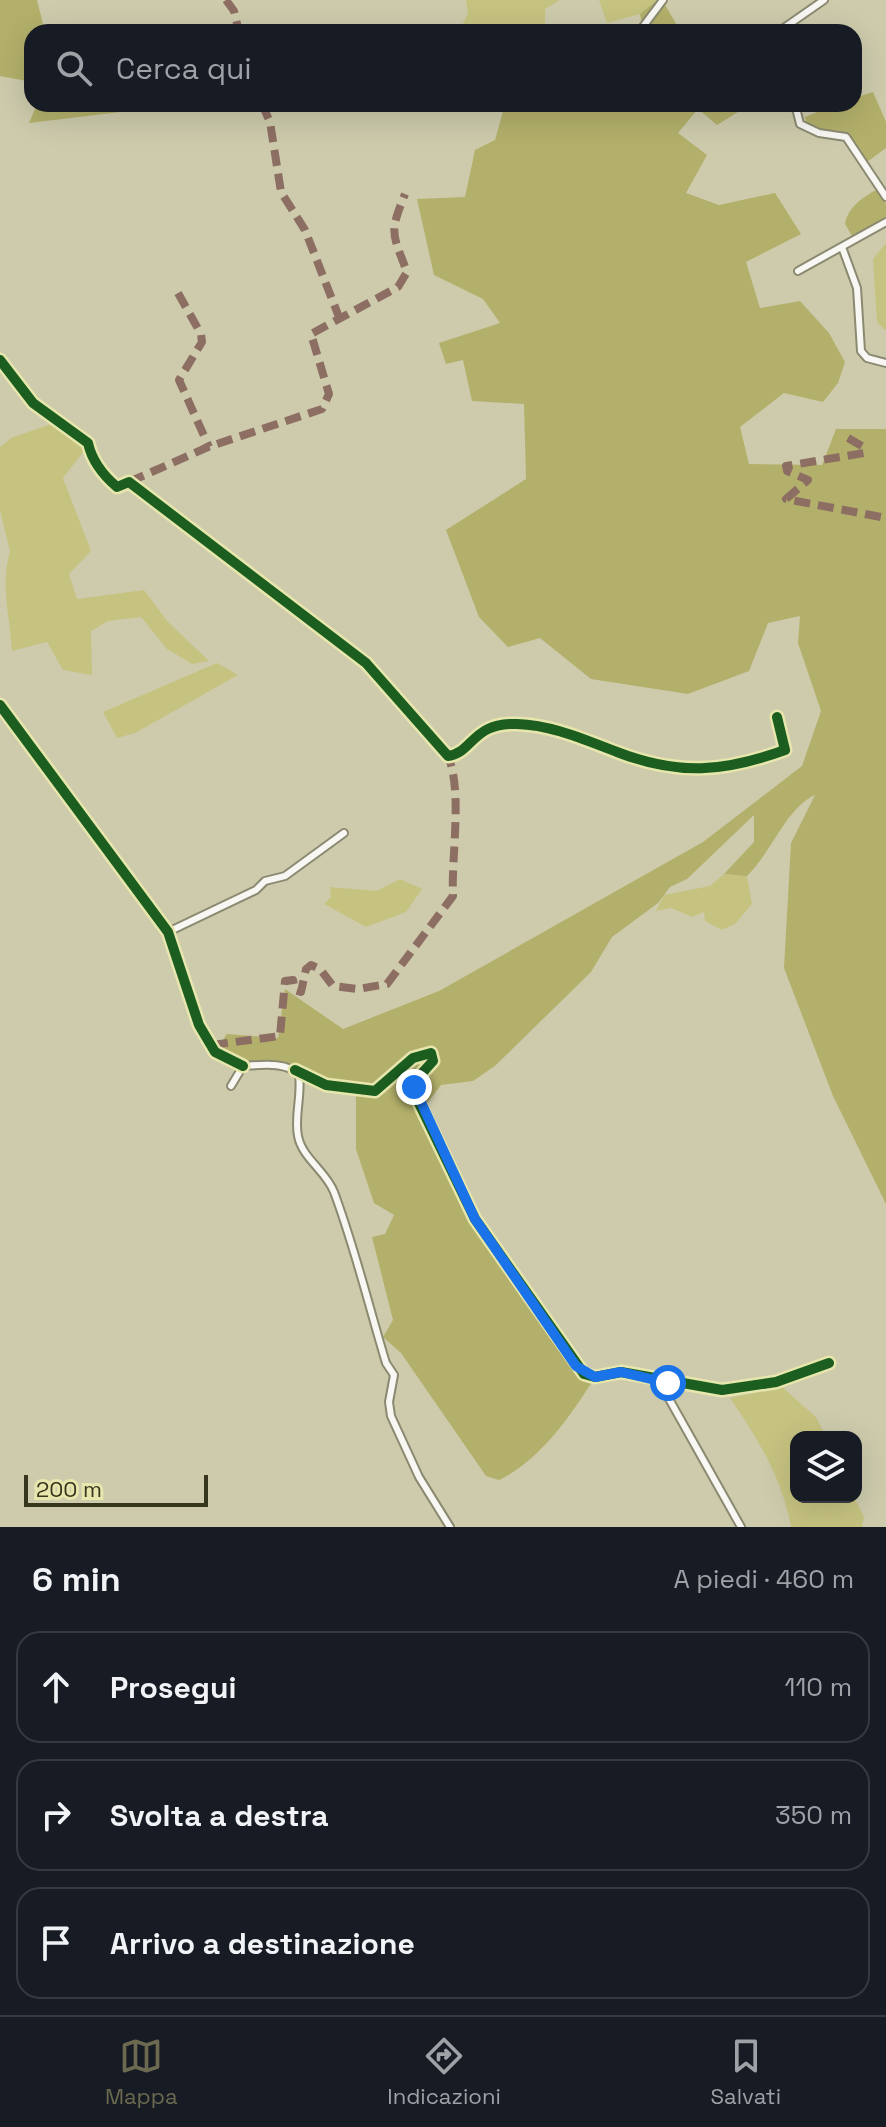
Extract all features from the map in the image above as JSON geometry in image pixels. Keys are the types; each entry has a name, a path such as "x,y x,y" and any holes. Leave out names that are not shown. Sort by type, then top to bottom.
{"street":[{"path":"645,24 663,0"},
{"path":"790,24 824,0"},
{"path":"797,112 800,124 819,133 846,137 886,197"},
{"path":"798,271 886,222"},
{"path":"842,247 857,288 861,351 867,358 886,363"},
{"path":"0,360 33,403 88,443 90,453 109,480 117,487 129,482 347,647 382,680 448,756 458,754 477,733 491,726 517,724 587,739 665,766 737,767 785,750 777,717"},
{"path":"0,705 168,932 199,1025 217,1053 243,1066 265,1064 295,1070 326,1085 371,1092 413,1058 431,1053 433,1061 414,1082 418,1101 475,1219 584,1374 595,1377 621,1372 722,1390 747,1388 829,1363"},
{"path":"168,932 256,890 265,881 285,876 344,833"},
{"path":"231,1086 243,1066"},
{"path":"295,1070 301,1090 298,1138 305,1153 320,1167 333,1188 386,1363 394,1375 389,1402 391,1416 419,1477 450,1527"},
{"path":"659,1381 741,1527"}],"shaded area":[{"path":"0,0 37,0 43,24 24,24 24,80 0,76"},
{"path":"466,0 560,0 545,9 545,24 463,24 468,13"},
{"path":"599,0 657,0 640,14 607,23"},
{"path":"657,0 662,0 676,24 642,24 640,14"},
{"path":"873,92 886,122 886,148 867,162 841,131 819,129 806,122 805,117 817,112 862,112 862,95"},
{"path":"34,112 121,112 29,123"},
{"path":"503,112 696,112 678,133 707,155 686,193 719,205 775,193 801,234 746,262 760,308 800,301 829,333 845,362 838,383 823,402 784,393 740,427 749,464 822,465 836,429 886,429 886,1204 833,1096 784,968 791,843 815,795 796,809 747,876 724,874 754,842 754,815 687,879 670,887 658,903 612,937 591,972 496,1065 473,1081 441,1085 422,1110 474,1211 513,1276 576,1370 592,1382 563,1424 540,1450 514,1472 499,1480 486,1476 401,1353 383,1337 393,1320 372,1237 385,1234 394,1215 374,1203 356,1149 356,1090 327,1085 299,1072 268,1065 241,1066 213,1053 227,1034 278,1038 285,989 343,1029 439,991 703,842 802,766 821,711 798,643 800,616 768,623 749,671 688,694 591,679 540,638 508,647 479,617 446,530 526,479 524,404 472,401 463,360 446,364 439,343 500,323 483,299 434,275 417,199 465,197 475,150 495,140"},
{"path":"702,112 738,112 717,125"},
{"path":"876,190 886,204 886,217 852,236 845,224 849,213"},
{"path":"886,243 885,330 877,322 873,259"},
{"path":"51,424 80,440 84,451 63,478 91,551 69,574 77,599 144,590 168,622 209,661 192,664 167,649 141,617 108,621 91,631 92,675 63,670 47,642 12,651 6,588 10,552 0,510 0,447 11,438"},
{"path":"217,663 238,675 135,733 117,738 103,712"},
{"path":"724,874 747,876 752,904 735,924 722,930 705,921 704,912 692,917 671,908 656,911 664,895 710,886"},
{"path":"400,879 422,889 406,912 366,927 324,904 331,897 330,887 377,891"},
{"path":"782,1387 816,1417 823,1431 790,1431 790,1503 857,1503 864,1517 862,1527 791,1527 782,1492 768,1460 730,1398"}],"marked path":[{"path":"226,0 234,11 237,24"},
{"path":"266,112 270,122 281,192 305,230 339,317"},
{"path":"129,482 208,447 322,409 329,394 311,334 398,287 407,272 394,233 396,217 405,194"},
{"path":"178,293 201,334 202,342 179,380 209,447"},
{"path":"848,438 862,446 864,453 786,466 787,471 808,480 786,499 886,518"},
{"path":"212,1045 280,1036 285,981 293,980 295,990 301,992 306,969 311,965 320,969 333,986 358,989 387,984 453,896 456,806 448,756"}],"cycle path":[{"path":"0,360 33,403 88,443 99,468 117,487 129,482 366,663 448,756 456,754 482,732 517,724 556,730 661,765 721,767 785,750 777,717"},
{"path":"0,705 168,932 199,1025 215,1052 243,1066"},
{"path":"295,1070 326,1085 375,1091 413,1058 431,1053 433,1061 414,1082 418,1101 475,1219 584,1374 595,1377 621,1372 722,1390 776,1382 829,1363"}],"route":[{"path":"414,1087 475,1219 576,1366 584,1374 595,1377 621,1372 668,1383"}]}
